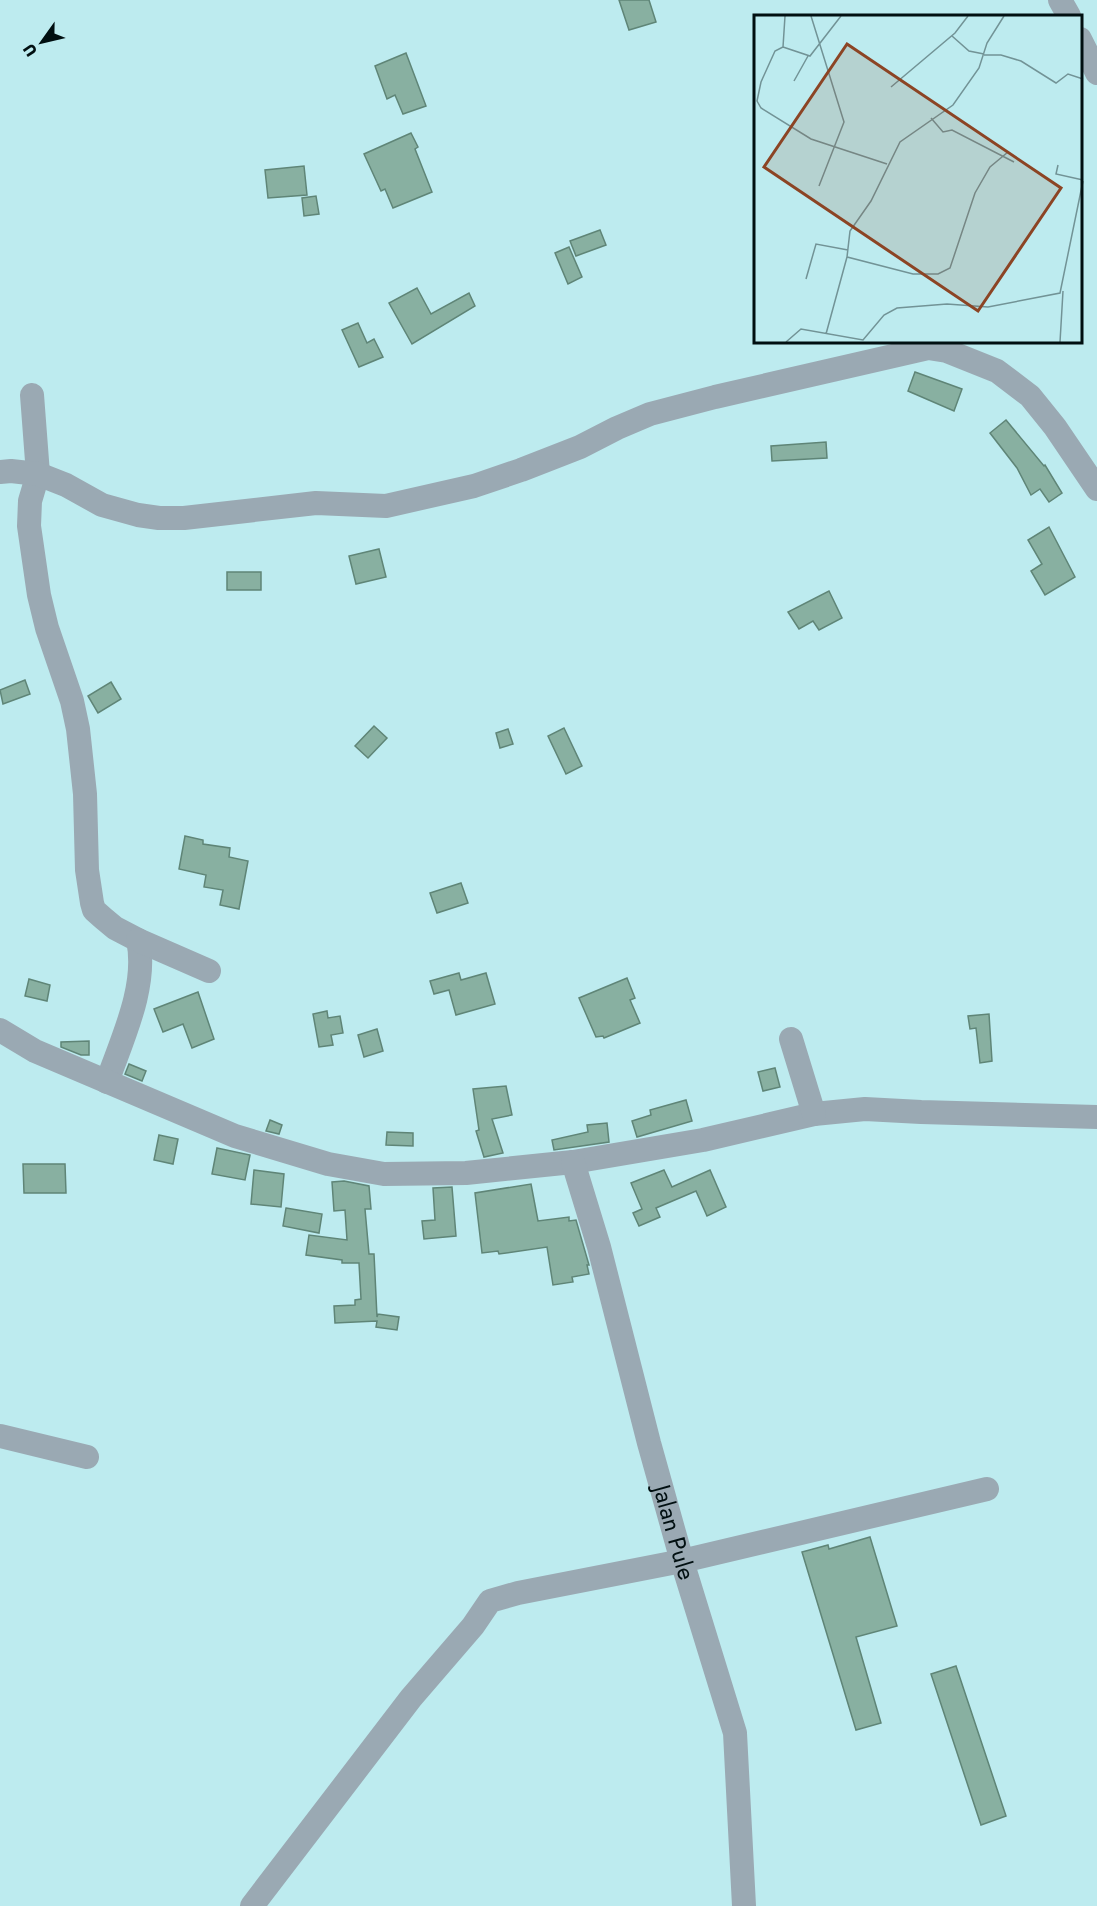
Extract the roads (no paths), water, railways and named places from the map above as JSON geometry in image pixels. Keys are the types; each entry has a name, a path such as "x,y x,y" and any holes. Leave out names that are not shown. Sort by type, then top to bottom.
{"street":[{"path":"1060,0 1068,15"},
{"path":"1082,43 1097,73"},
{"path":"0,472 38,474 66,485 102,505 159,518 184,518 316,503 386,506 474,486 512,474 580,447 616,428 650,414 928,348 947,351 997,371 1030,396 1055,427 1097,489"},
{"path":"32,395 38,474 30,501 28,526 39,595 47,628 72,701 78,729 85,794 87,870 94,910 109,923 138,940 209,971"},
{"path":"107,1082 138,991 141,951 138,940"},
{"path":"0,1029 35,1051 235,1136 328,1164 384,1174 466,1173 573,1162 704,1140 814,1114 865,1109 1097,1117"},
{"path":"791,1039 814,1114"},
{"name":"Jalan Pule","path":"573,1162 599,1247 682,1561 735,1733 744,1906"},
{"path":"0,1436 87,1457"},
{"path":"252,1906 411,1698 473,1626 490,1600 682,1561 987,1489"}]}
